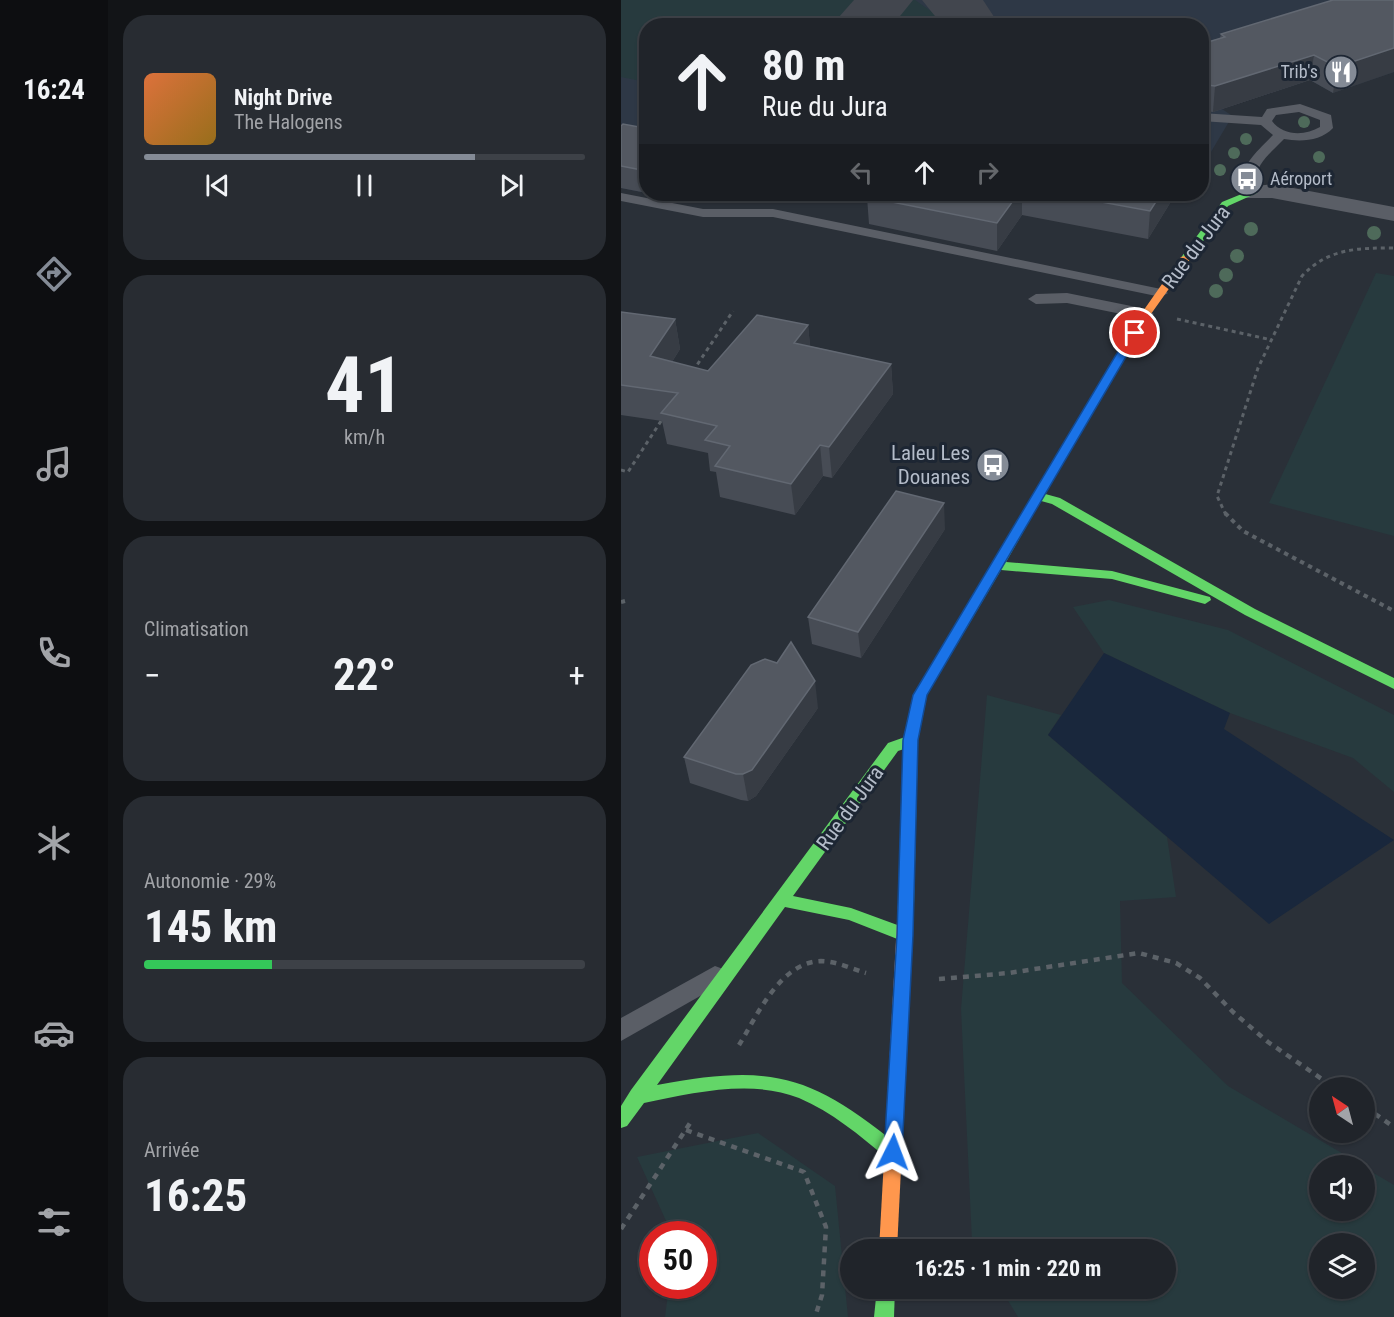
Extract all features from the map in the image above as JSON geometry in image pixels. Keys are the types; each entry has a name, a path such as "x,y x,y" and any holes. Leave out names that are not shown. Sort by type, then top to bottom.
{"street":[{"name":"Rue du Jura","path":"621,1120 784,900 893,747 911,740 920,695 1147,313 1225,204 1237,197 1272,191 1394,214"},
{"path":"1038,496 1056,501 1250,612 1394,684"},
{"path":"997,566 1112,575 1250,612"},
{"path":"889,1239 905,935 911,740"},
{"path":"784,900 851,914 905,935"},
{"path":"637,1096 717,1083 759,1080 793,1086 827,1103 893,1152"},
{"path":"884,1317 885,1299"}],"lane":[{"path":"1290,107 1320,113 1328,123 1322,132 1314,135 1283,134 1268,126 1265,121 1272,112 1290,107"},
{"path":"1209,118 1265,121"},
{"path":"1252,193 1248,187 1249,173 1255,162 1283,134"},
{"path":"621,197 639,201"},
{"path":"642,201 703,213 773,213 1161,293"},
{"path":"1036,299 1067,298 1147,313"},
{"path":"621,1030 736,964"}],"path":[{"path":"1394,248 1344,250 1313,264 1302,276 1250,391 1217,496 1219,506 1231,522 1254,538 1304,561 1394,610"},
{"path":"689,377 733,311"},
{"path":"1147,313 1272,340"},
{"path":"621,470 628,472 665,415"},
{"path":"902,976 936,979 1009,973 1139,952 1176,963 1200,978 1233,1012 1268,1042 1319,1077"},
{"path":"1375,1114 1394,1127"},
{"path":"686,1130 804,1172 826,1227 822,1295 816,1317"}],"shaded area":[{"path":"621,0 1394,0 1394,72 1333,93 1310,80 1222,109 1231,115 1230,120 1209,155 1209,18 639,18 639,192 621,188"},
{"path":"1104,653 1230,713 1224,729 1394,840 1269,924 1048,735"}],"green space":[{"path":"621,0 915,0 941,18 639,18 639,81 621,77"},
{"path":"1376,273 1394,276 1394,536 1269,503"},
{"path":"1109,600 1228,630 1394,715 1394,792 1353,758 1230,713 1104,653 1073,607"},
{"path":"987,695 1061,715 1048,735 1167,837 1176,897 1120,901 1122,983 1228,1086 1309,1134 1309,1143 1325,1143 1345,1155 1309,1155 1309,1221 1375,1221 1375,1174 1394,1185 1394,1317 1018,1317 1007,1299 1176,1299 1176,1239 972,1239 961,1009"},
{"path":"758,1133 835,1186 840,1239 840,1299 846,1299 848,1317 665,1317 667,1299 717,1299 717,1221 666,1221 637,1157"}],"building":[{"path":"1333,0 1394,0 1394,48 1337,67 1314,55 1215,86 1209,85 1209,42 1225,37 1221,34"},
{"path":"623,124 639,127 639,169 621,166 621,126"},
{"path":"887,201 1013,201 997,223"},
{"path":"1096,201 1156,201 1150,211"},
{"path":"621,312 675,319 650,356 708,371 757,315 808,325 794,343 891,364 829,447 820,445 791,484 715,466 730,446 705,440 717,426 661,413 678,393 621,385"},
{"path":"896,491 944,503 858,632 808,617"},
{"path":"791,642 815,681 752,770 736,774 684,757 751,665 765,659 777,663"}],"taxiway":[{"path":"867,18 886,0"},
{"path":"949,0 968,18"}],"traffic: fast":[{"path":"1185,259 1225,204 1252,193"},
{"path":"1038,496 1056,501 1250,612 1394,684"},
{"path":"906,904 911,740 920,695 1024,520"},
{"path":"997,565 1112,575 1205,600"},
{"path":"621,1120 893,747 911,740"},
{"path":"784,900 851,914 905,935"},
{"path":"637,1096 714,1083 745,1081 774,1084 801,1091 829,1104 859,1124 893,1152"},
{"path":"884,1317 885,1299"}],"traffic: slow":[{"path":"1024,520 1146,314 1185,259"},
{"path":"889,1239 906,904"}],"place":[{"name":"Trib's","path":"1341,72"},
{"name":"Aéroport","path":"1247,179"},
{"name":"Laleu Les Douanes","path":"993,465"}],"route":[{"path":"893,1152 905,935 911,740 920,695 1135,333"}]}
